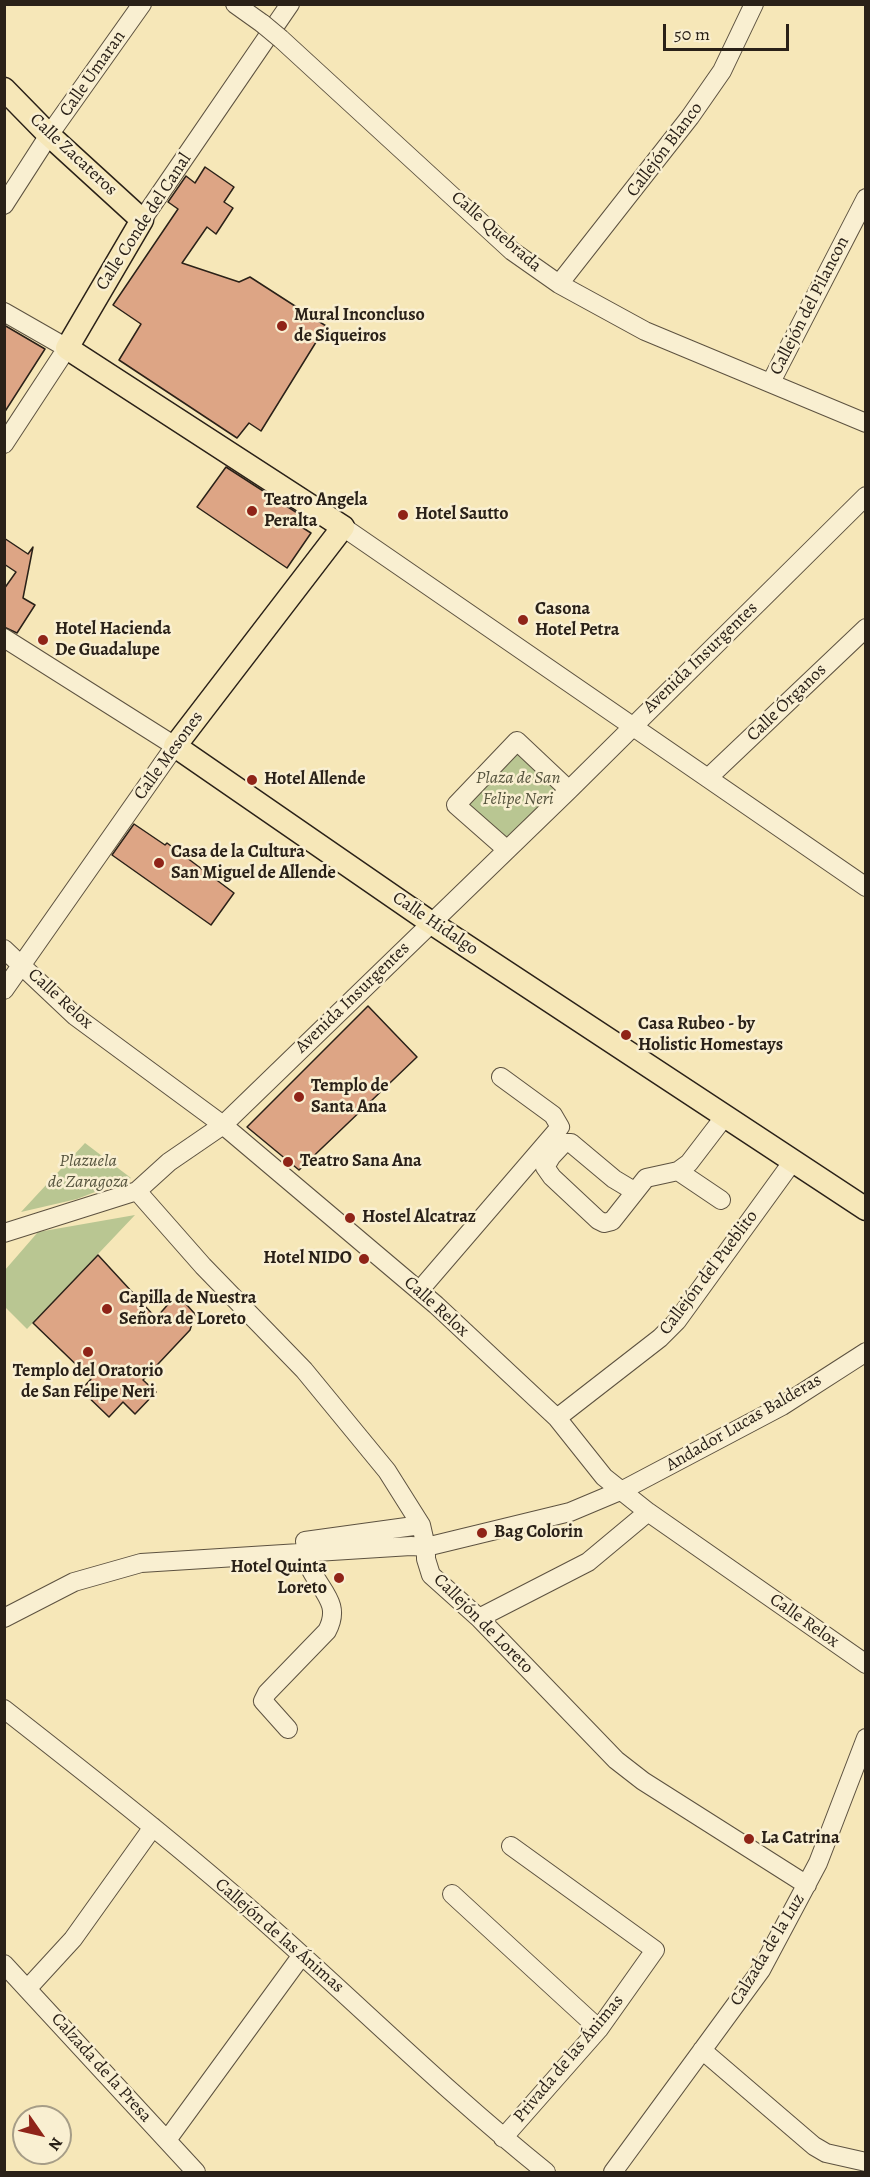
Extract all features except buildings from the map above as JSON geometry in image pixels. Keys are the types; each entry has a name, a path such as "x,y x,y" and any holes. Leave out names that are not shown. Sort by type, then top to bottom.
{"main road":[{"name":"Calle Zacateros","path":"4,89 49,135 142,220"},
{"name":"Calle Conde del Canal","path":"66,348 142,220"},
{"path":"66,348 343,527"},
{"name":"Calle Mesones","path":"175,746 343,527"},
{"name":"Calle Hidalgo","path":"175,746 430,922 866,1209"}],"street":[{"name":"Calle Umaran","path":"4,205 49,135 142,4"},
{"name":"Calle Quebrada","path":"235,4 281,39 512,251 559,284 645,331 864,418"},
{"name":"Calle Conde del Canal","path":"142,220 290,4"},
{"name":"Callejón Blanco","path":"559,284 636,190 690,117 722,71 754,4"},
{"name":"Callejón del Pilancon","path":"771,382 866,198"},
{"path":"4,312 66,348"},
{"name":"Calle Conde del Canal","path":"4,444 66,348"},
{"name":"Avenida Insurgentes","path":"4,1233 137,1191 169,1162 222,1125 569,790 866,496"},
{"path":"343,527 866,886"},
{"name":"Calle Órganos","path":"709,777 866,628"},
{"name":"Calle Hidalgo","path":"4,638 175,746"},
{"path":"506,849 456,805 517,741 569,790"},
{"name":"Calle Mesones","path":"4,990 175,746"},
{"name":"Calle Relox","path":"4,949 75,1016 222,1125 419,1291 557,1418 604,1477 648,1512 866,1664"},
{"path":"419,1291 560,1127 553,1115 501,1077"},
{"path":"634,1191 614,1179 571,1143 564,1143 550,1157 545,1167 552,1177 604,1223 612,1221 646,1178 678,1171 688,1163 724,1116"},
{"name":"Callejón del Pueblito","path":"557,1418 660,1338 677,1321 793,1161"},
{"path":"678,1171 721,1200"},
{"name":"Callejón de Loreto","path":"137,1191 203,1266 311,1378 387,1471 421,1525 431,1575 479,1618 616,1760 643,1781 807,1885"},
{"name":"Andador Lucas Balderas","path":"4,1618 74,1582 141,1563 411,1546 426,1547 570,1512 621,1491 782,1406 866,1352"},
{"path":"479,1618 588,1562 648,1512"},
{"path":"288,1729 263,1701 267,1693 327,1631 333,1619 333,1609 310,1568 305,1541 421,1525"},
{"name":"Callejón de las Ánimas","path":"4,1709 153,1827 302,1955 503,2138 546,2172"},
{"name":"Calzada de la Luz","path":"613,2172 761,1970 807,1885 830,1834 866,1737"},
{"path":"28,1988 73,1939 153,1827"},
{"name":"Privada de las Ánimas","path":"503,2138 599,2029 655,1950 511,1846"},
{"path":"452,1894 599,2029"},
{"path":"167,2140 302,1955"},
{"name":"Calzada de la Presa","path":"4,1964 196,2172"},
{"path":"702,2050 814,2146 826,2153 866,2162"}],"green space":[{"name":"Plaza de San Felipe Neri","path":"517,741 569,790 506,849 456,805"},
{"name":"Plazuela de Zaragoza","path":"85,1143 131,1178 77,1199 21,1212"},
{"path":"135,1215 27,1329 5,1307 5,1270 38,1232"}],"place":[{"name":"Mural Inconcluso de Siqueiros","path":"282,326"},
{"name":"Teatro Angela Peralta","path":"252,511"},
{"name":"Hotel Sautto","path":"403,515"},
{"name":"Casona Hotel Petra","path":"523,620"},
{"name":"Hotel Hacienda De Guadalupe","path":"43,640"},
{"name":"Hotel Allende","path":"252,780"},
{"name":"Casa de la Cultura San Miguel de Allende","path":"159,863"},
{"name":"Casa Rubeo - by Holistic Homestays","path":"626,1035"},
{"name":"Templo de Santa Ana","path":"299,1097"},
{"name":"Teatro Sana Ana","path":"288,1162"},
{"name":"Hostel Alcatraz","path":"350,1218"},
{"name":"Hotel NIDO","path":"364,1259"},
{"name":"Capilla de Nuestra Señora de Loreto","path":"107,1309"},
{"name":"Templo del Oratorio de San Felipe Neri","path":"88,1352"},
{"name":"Bag Colorin","path":"482,1533"},
{"name":"Hotel Quinta Loreto","path":"339,1578"},
{"name":"La Catrina","path":"749,1839"}]}
